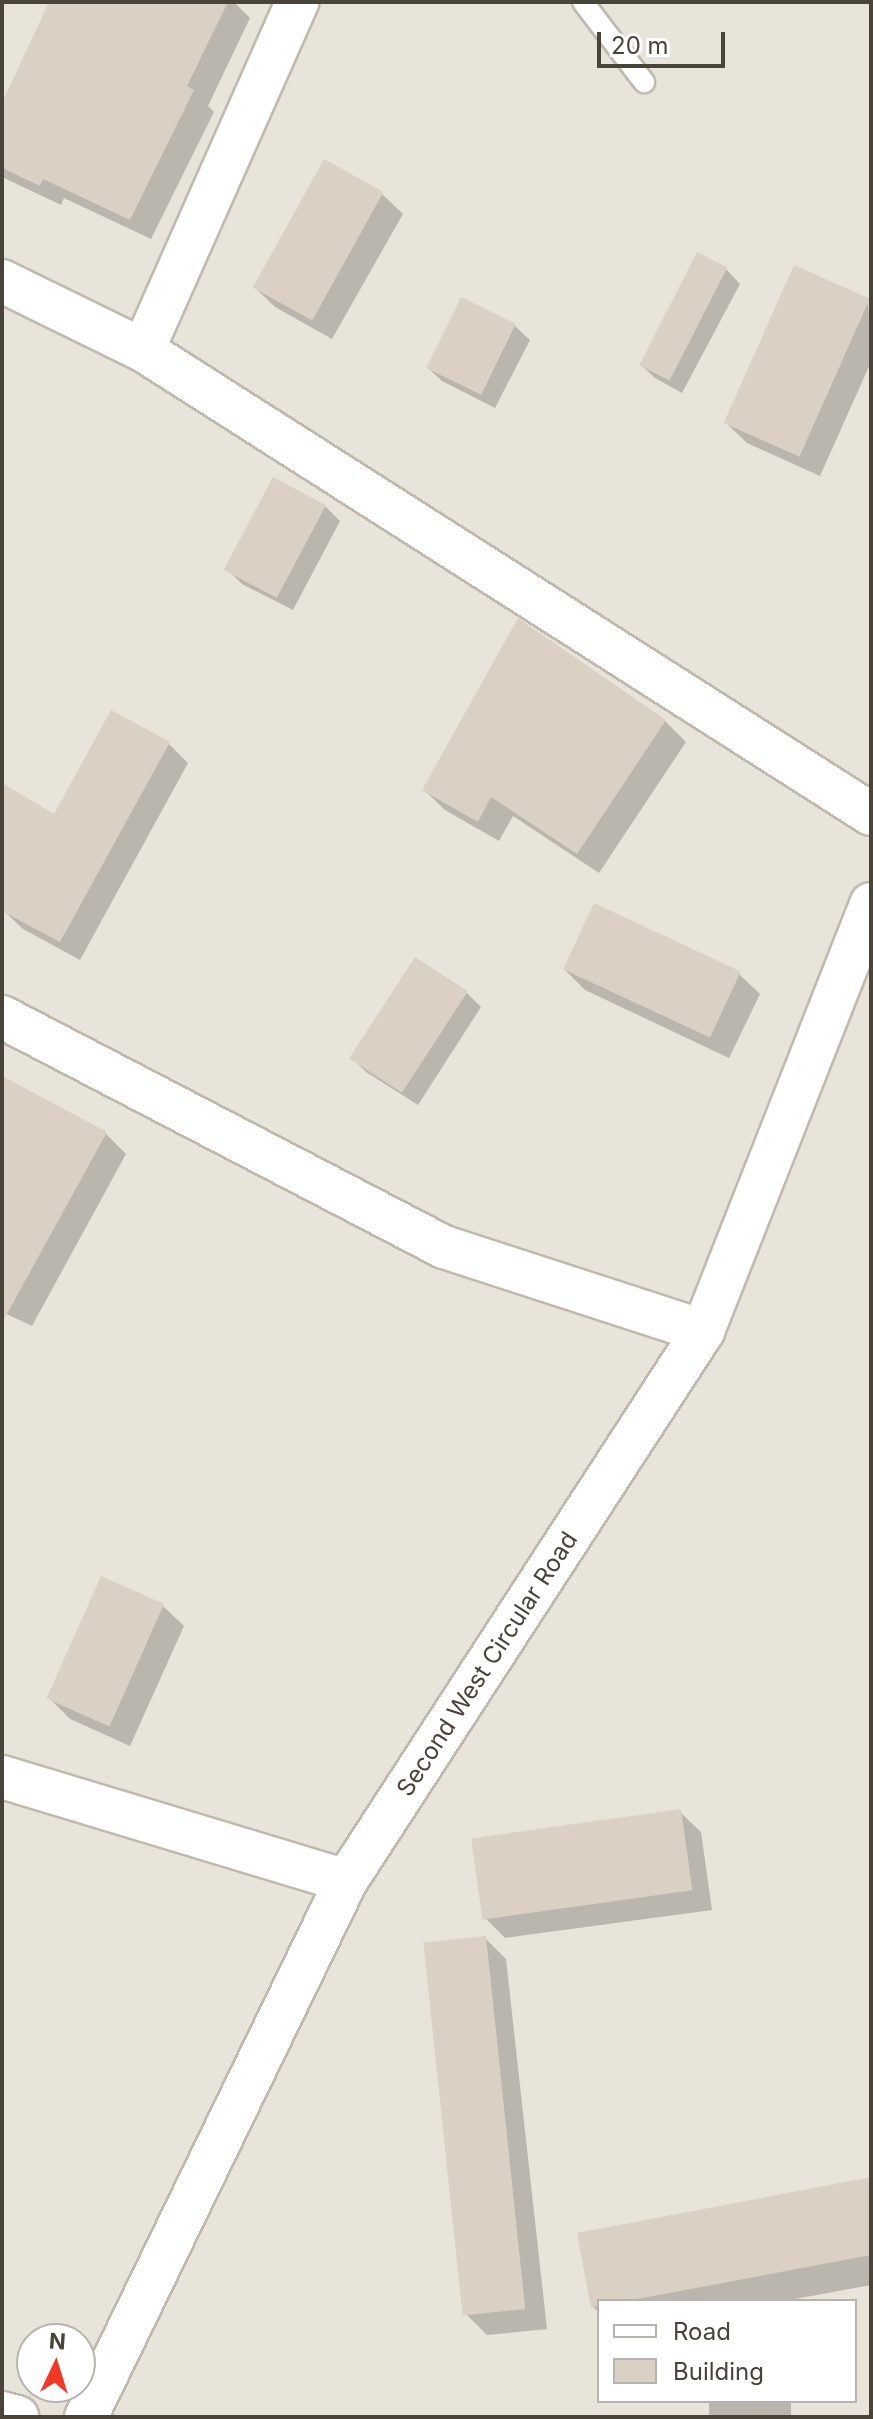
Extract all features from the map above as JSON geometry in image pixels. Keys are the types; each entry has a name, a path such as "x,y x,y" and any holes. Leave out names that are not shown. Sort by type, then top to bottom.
{"street":[{"path":"143,350 297,2"},
{"path":"2,281 143,350 871,814"},
{"name":"Second West Circular Road","path":"86,2417 346,1881 703,1331 871,904"},
{"path":"2,1017 444,1247 703,1331"},
{"path":"2,1777 346,1881"},
{"path":"2,2413 17,2417"}],"lane":[{"path":"583,2 644,82"}],"shaded area":[{"path":"2,2 871,2 871,2417 2,2417"}],"building":[{"path":"49,2 228,2 187,86 194,90 130,220 43,179 40,186 2,168 2,103"},
{"path":"324,159 383,192 312,321 253,288"},
{"path":"697,252 727,267 670,381 639,365"},
{"path":"794,265 870,299 799,457 724,423"},
{"path":"461,297 516,324 481,395 426,368"},
{"path":"273,477 326,505 277,598 224,570"},
{"path":"518,618 666,720 577,854 491,797 478,822 422,790"},
{"path":"111,710 170,742 60,942 2,911 2,783 54,814"},
{"path":"594,903 741,971 710,1038 563,969"},
{"path":"415,957 468,991 402,1093 349,1058"},
{"path":"2,1076 107,1132 2,1323"},
{"path":"101,1576 164,1604 110,1726 46,1698"},
{"path":"681,1809 692,1890 482,1920 471,1839"},
{"path":"486,1936 525,2309 463,2316 423,1943"},
{"path":"871,2177 871,2255 638,2299 597,2299 597,2306 591,2308 577,2233"}]}
